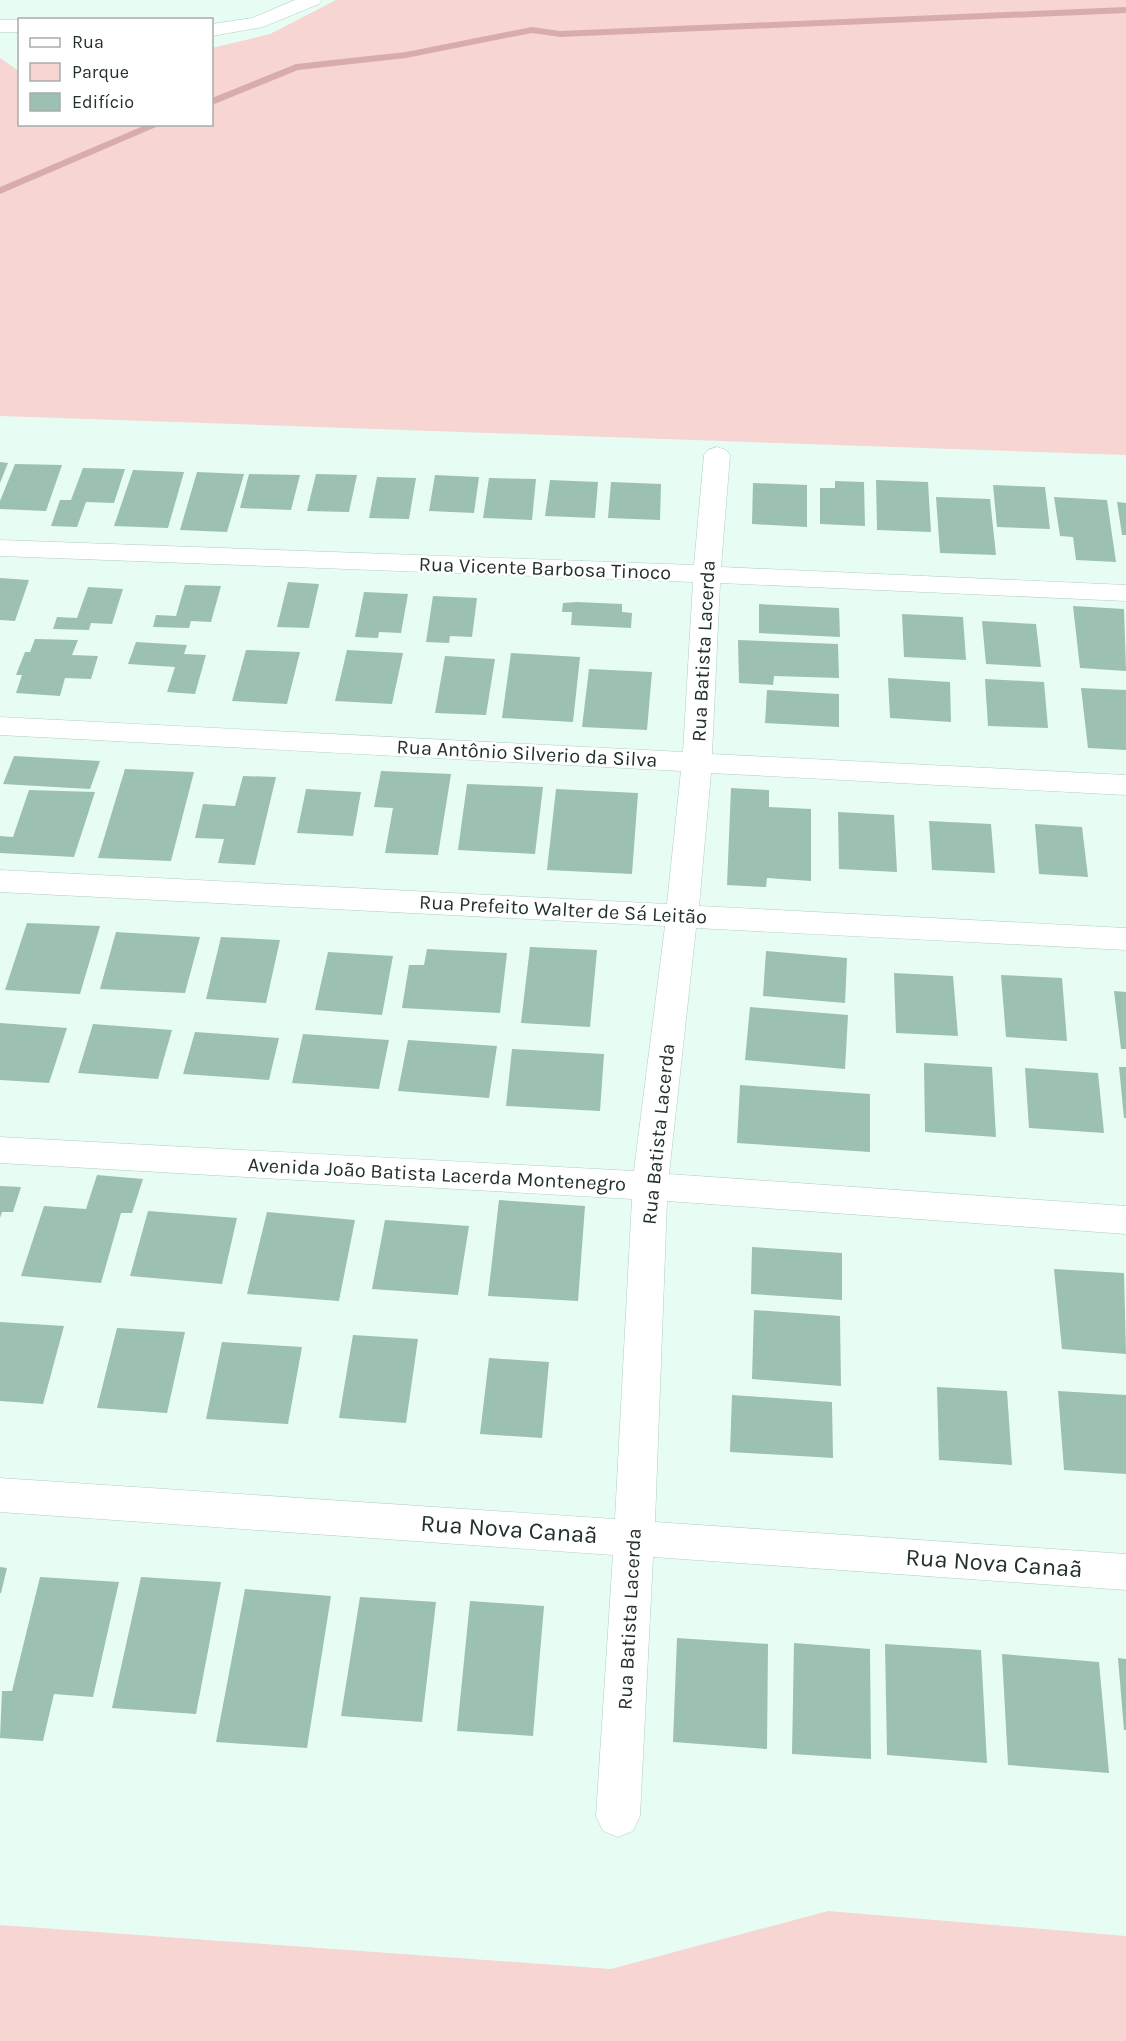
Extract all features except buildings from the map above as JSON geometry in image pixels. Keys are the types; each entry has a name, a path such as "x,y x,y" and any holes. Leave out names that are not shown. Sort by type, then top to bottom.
{"street":[{"path":"213,30 256,24 312,0"},
{"path":"0,26 18,26"},
{"name":"Rua Batista Lacerda","path":"618,1816 634,1537 650,1186 682,915 697,762 707,574 717,455"},
{"name":"Rua Vicente Barbosa Tinoco","path":"0,548 707,574 1126,593"},
{"name":"Rua Antônio Silverio da Silva","path":"0,726 1126,785"},
{"name":"Rua Prefeito Walter de Sá Leitão","path":"0,881 1126,939"},
{"name":"Avenida João Batista Lacerda Montenegro","path":"0,1150 650,1186 1126,1220"},
{"name":"Rua Nova Canaã","path":"0,1495 1126,1572"}],"green space":[{"path":"336,0 1126,0 1126,455 0,416 0,58 18,70 18,126 213,126 213,48 270,34"},
{"path":"828,1911 1126,1936 1126,2041 0,2041 0,1925 611,1969"}],"waterway":[{"path":"213,102 296,67 406,55 532,30 560,34 1126,10"},
{"path":"0,191 153,126"}]}
